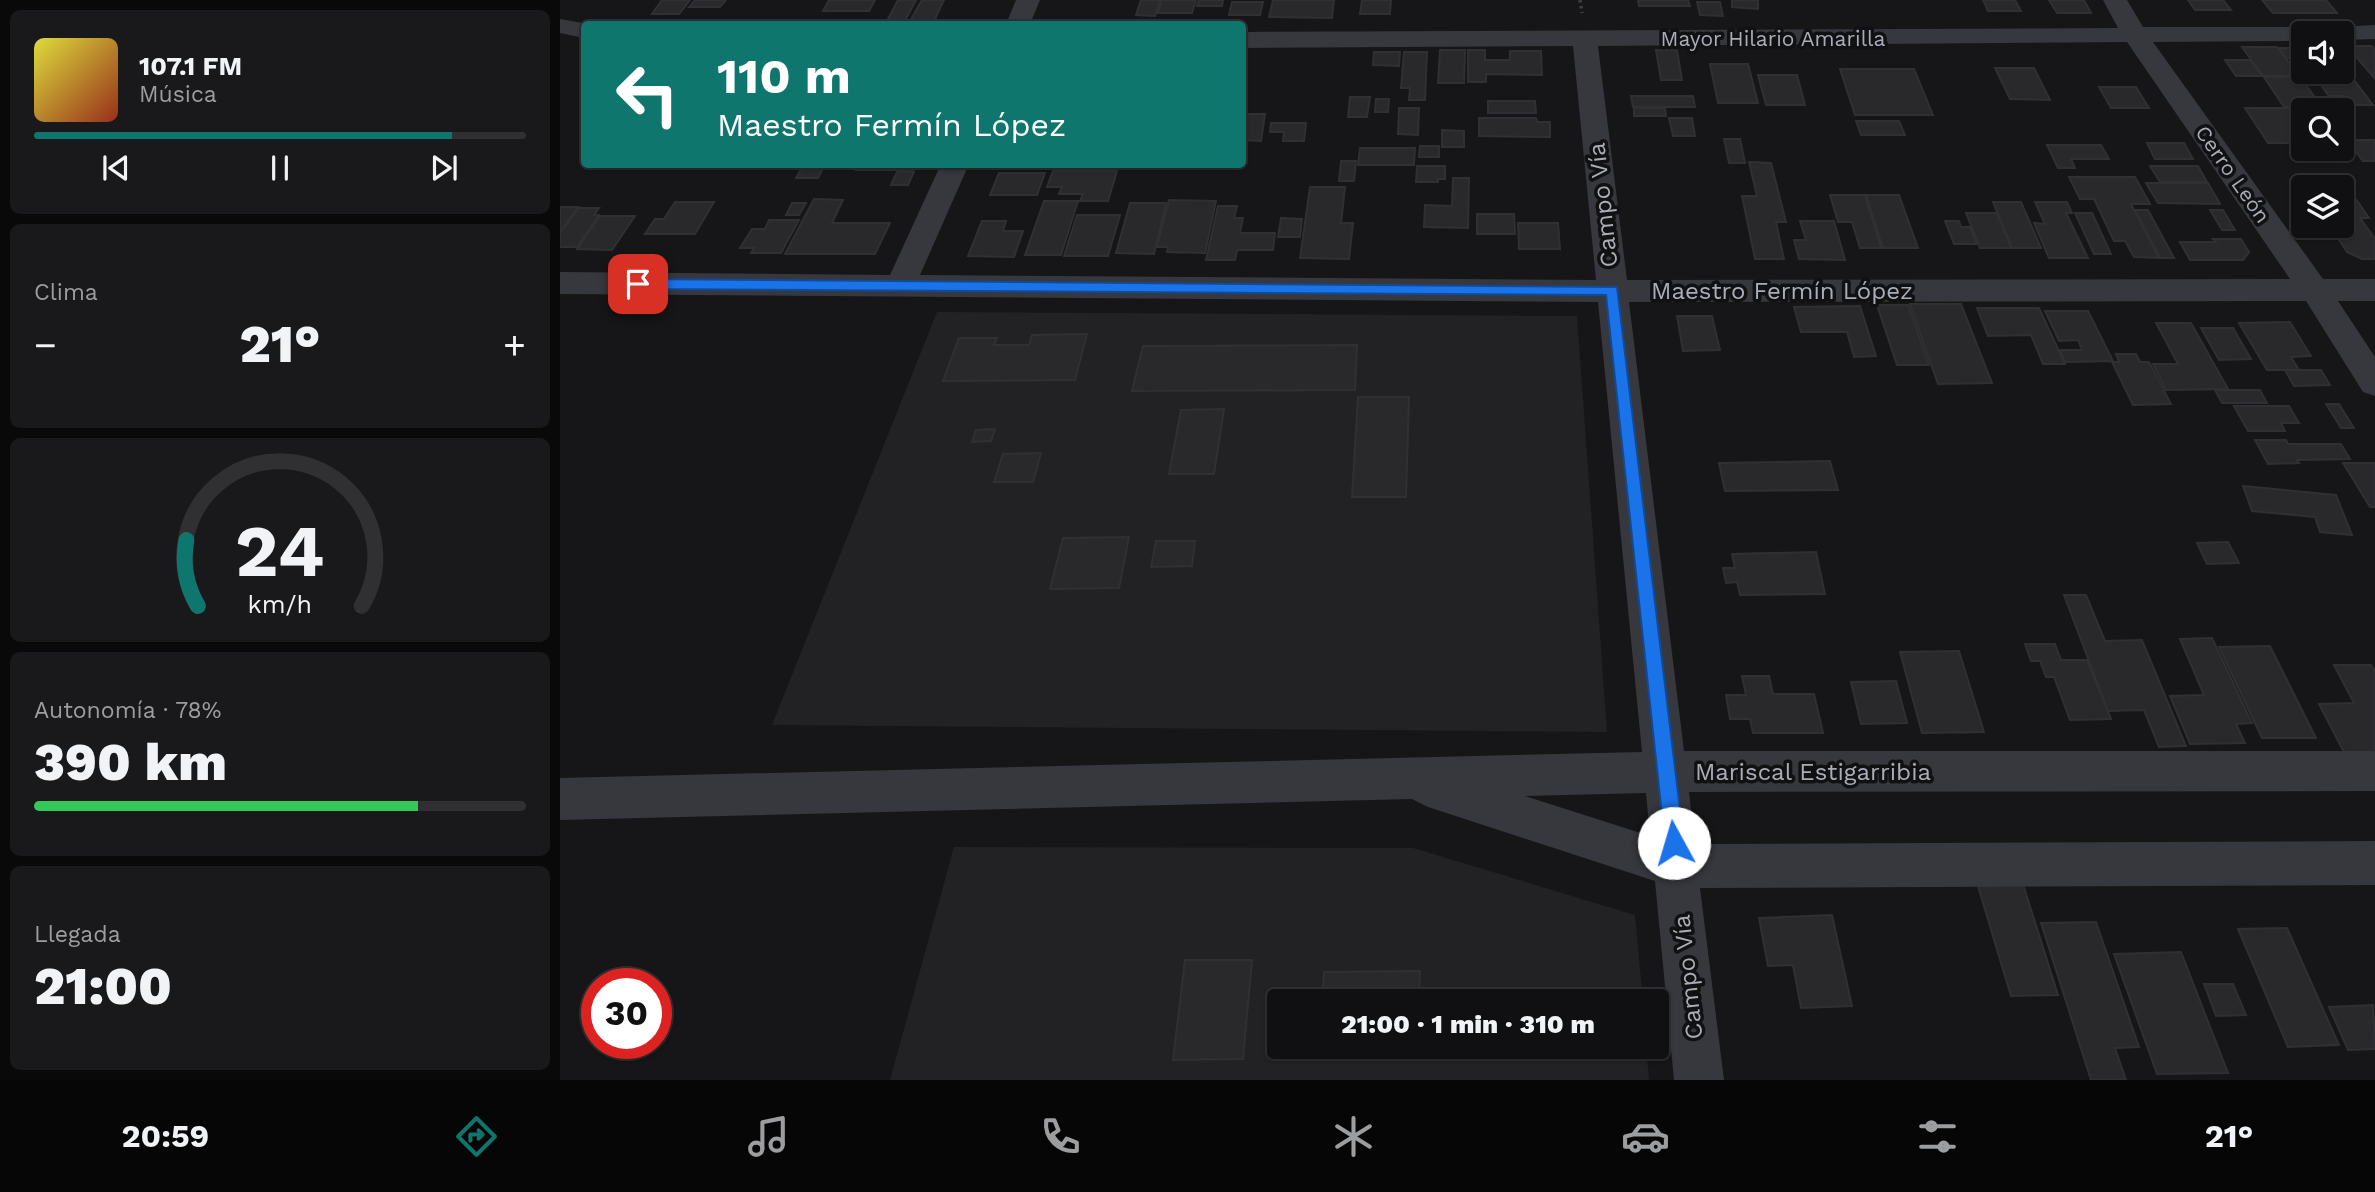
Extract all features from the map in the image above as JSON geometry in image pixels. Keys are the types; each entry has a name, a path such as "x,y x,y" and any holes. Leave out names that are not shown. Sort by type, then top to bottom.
{"street":[{"path":"1019,21 1028,0"},
{"name":"Cerro León","path":"2115,0 2136,37 2315,291 2375,383"},
{"path":"560,26 581,30"},
{"path":"2354,32 2375,32"},
{"name":"Mayor Hilario Amarilla","path":"1246,40 2291,34"},
{"name":"Campo Vía","path":"1585,39 1699,1080"},
{"path":"900,286 953,168"},
{"name":"Maestro Fermín López","path":"560,283 1612,291 2375,290"},
{"name":"Mariscal Estigarribia","path":"560,799 1667,772 2375,771"},
{"path":"1400,777 1676,866 2375,863"}],"shaded area":[{"path":"937,312 1577,316 1607,732 772,725"},
{"path":"954,847 1413,848 1635,915 1642,989 1267,989 1267,1059 1647,1059 1649,1080 890,1080"}],"building":[{"path":"662,0 690,0 679,14 652,14"},
{"path":"695,0 726,0 720,7 689,7"},
{"path":"829,0 875,0 869,11 823,11"},
{"path":"898,0 916,0 905,21 887,21"},
{"path":"922,0 944,0 934,21 910,21"},
{"path":"1141,0 1160,0 1155,16 1136,15"},
{"path":"1162,0 1196,0 1192,13 1158,13"},
{"path":"1199,0 1223,0 1222,6 1197,6"},
{"path":"1273,0 1334,0 1332,18 1269,17"},
{"path":"1362,0 1391,0 1390,14 1360,14"},
{"path":"1638,0 1688,0 1690,6 1639,6"},
{"path":"1732,0 1758,0 1758,9 1732,7"},
{"path":"1983,0 2015,0 2021,11 1988,11"},
{"path":"2049,0 2084,0 2091,13 2057,13"},
{"path":"2188,0 2223,0 2231,10 2195,10"},
{"path":"2262,0 2326,0 2337,13 2273,13"},
{"path":"1232,2 1263,2 1260,15 1229,15"},
{"path":"1697,2 1720,2 1723,16 1700,15"},
{"path":"2354,46 2372,46 2375,50 2375,79 2354,54"},
{"path":"2242,47 2277,47 2291,65 2291,76 2263,76"},
{"path":"2279,48 2291,48 2291,59 2286,58"},
{"path":"1440,50 1465,50 1464,83 1438,83"},
{"path":"1468,50 1485,50 1485,60 1510,60 1510,51 1541,51 1542,75 1486,74 1486,82 1468,82"},
{"path":"1656,50 1677,50 1682,80 1661,80"},
{"path":"1374,52 1400,52 1399,66 1373,65"},
{"path":"1404,52 1427,52 1425,100 1409,100 1410,88 1401,88"},
{"path":"2225,60 2250,60 2262,76 2236,76"},
{"path":"1710,64 1748,64 1758,103 1718,103"},
{"path":"1995,68 2034,68 2050,100 2010,99"},
{"path":"1840,69 1914,69 1933,115 1855,115"},
{"path":"1758,75 1797,75 1805,105 1766,105"},
{"path":"2264,77 2291,77 2291,84 2305,84 2315,98 2291,98 2291,107 2284,107"},
{"path":"2354,80 2373,105 2354,105 2354,98 2329,96 2320,84 2354,84"},
{"path":"2099,87 2136,87 2149,108 2111,108"},
{"path":"1631,96 1693,96 1695,107 1633,107"},
{"path":"1350,97 1370,97 1367,117 1348,117"},
{"path":"1376,99 1389,99 1388,112 1375,112"},
{"path":"1488,101 1535,101 1536,113 1488,113"},
{"path":"1399,108 1419,108 1418,135 1398,134"},
{"path":"1634,108 1665,108 1666,116 1634,116"},
{"path":"2245,108 2291,108 2291,143 2268,143"},
{"path":"1246,114 1265,114 1261,141 1246,140"},
{"path":"1479,118 1536,118 1537,122 1550,122 1550,137 1479,136"},
{"path":"1669,118 1692,118 1695,136 1673,136"},
{"path":"1856,121 1899,121 1905,135 1861,135"},
{"path":"1271,123 1306,123 1304,141 1283,141 1284,132 1270,132"},
{"path":"1442,130 1464,131 1464,147 1442,147"},
{"path":"1724,139 1740,139 1745,163 1729,163"},
{"path":"2354,140 2375,140 2375,161 2363,161 2354,149"},
{"path":"2147,143 2184,143 2193,159 2155,159"},
{"path":"2047,145 2101,145 2109,159 2071,159 2075,168 2058,168"},
{"path":"1420,146 1439,146 1439,157 1419,157"},
{"path":"1360,148 1415,148 1414,165 1358,165"},
{"path":"1341,161 1356,161 1354,181 1339,181"},
{"path":"1749,162 1771,163 1786,222 1776,222 1784,259 1755,259 1742,196 1757,196"},
{"path":"1417,166 1445,166 1445,179 1438,179 1438,182 1416,182"},
{"path":"2150,166 2198,166 2207,182 2160,182"},
{"path":"802,168 823,168 818,178 796,178"},
{"path":"857,168 914,168 913,170 856,170"},
{"path":"1053,171 1117,171 1108,201 1080,201 1083,194 1059,194 1062,187 1047,187"},
{"path":"897,172 914,172 908,185 891,185"},
{"path":"999,173 1045,173 1037,195 990,195"},
{"path":"2069,177 2135,177 2150,204 2131,204 2159,258 2134,257 2125,241 2114,241 2094,199 2080,199"},
{"path":"1453,178 1469,178 1468,228 1424,227 1425,205 1452,206"},
{"path":"2146,183 2208,183 2220,204 2158,203"},
{"path":"1310,187 1345,187 1341,223 1353,223 1349,259 1300,258"},
{"path":"1830,195 1865,195 1881,248 1860,248 1852,222 1838,222"},
{"path":"1866,195 1899,195 1918,248 1883,248"},
{"path":"2354,196 2369,218 2360,218 2375,239 2375,259 2362,259 2347,252 2338,238 2354,238"},
{"path":"814,199 843,200 832,223 890,223 875,254 785,254"},
{"path":"1169,200 1216,201 1205,253 1167,252 1168,247 1157,247"},
{"path":"1044,201 1078,201 1061,255 1025,255"},
{"path":"675,202 714,202 695,234 645,234 655,219 664,219"},
{"path":"1993,202 2021,202 2041,248 2012,248"},
{"path":"2035,202 2067,202 2072,213 2066,213 2088,258 2049,258 2034,223 2045,224"},
{"path":"792,203 806,203 799,215 786,215"},
{"path":"1130,203 1166,203 1154,254 1116,253"},
{"path":"1218,206 1237,206 1234,218 1243,218 1240,233 1275,233 1273,250 1237,250 1235,260 1206,260"},
{"path":"560,207 578,207 560,232"},
{"path":"579,208 599,208 594,215 599,215 577,247 560,247 560,233"},
{"path":"2135,210 2148,210 2174,258 2160,258"},
{"path":"2210,210 2223,210 2235,230 2222,230"},
{"path":"1966,213 1997,213 2011,248 1980,248"},
{"path":"2075,213 2092,213 2111,254 2094,254"},
{"path":"1477,214 1514,214 1515,234 1477,234"},
{"path":"1077,215 1120,215 1108,256 1064,256"},
{"path":"600,216 635,216 612,250 577,249"},
{"path":"1281,218 1302,219 1300,237 1278,237"},
{"path":"769,220 799,220 781,253 751,253 754,248 740,248 752,229 765,229"},
{"path":"982,221 1006,221 1003,231 1023,231 1014,257 968,256"},
{"path":"1800,221 1834,221 1845,260 1799,259 1794,240 1806,240"},
{"path":"1945,221 1959,221 1961,227 1970,227 1977,244 1954,244"},
{"path":"1518,223 1558,223 1560,249 1519,249"},
{"path":"2213,239 2241,239 2249,252 2243,260 2190,260 2180,242 2216,242"},
{"path":"1910,304 1961,304 1992,383 1938,384"},
{"path":"1877,305 1908,305 1929,365 1897,365"},
{"path":"1860,306 1876,356 1854,357 1847,332 1801,332 1794,307"},
{"path":"1977,308 2039,308 2065,364 2043,364 2031,335 1988,336"},
{"path":"2045,311 2088,311 2113,361 2065,362 2060,350 2082,350 2078,340 2059,341"},
{"path":"1677,316 1712,316 1720,350 1683,351"},
{"path":"2290,322 2311,356 2291,357 2299,370 2267,370 2239,323"},
{"path":"2156,323 2191,323 2228,389 2166,390 2153,364 2178,364"},
{"path":"2201,328 2233,328 2251,359 2219,360"},
{"path":"1087,334 1075,380 943,381 959,338 997,338 994,345 1029,345 1032,335"},
{"path":"1357,345 1355,390 1132,391 1143,346"},
{"path":"2116,354 2136,354 2140,362 2149,362 2171,404 2133,405 2112,362 2119,362"},
{"path":"2285,370 2321,370 2330,385 2294,386"},
{"path":"2215,390 2260,390 2267,403 2222,403"},
{"path":"1358,397 1409,397 1406,497 1352,497"},
{"path":"2326,404 2339,404 2354,428 2341,428"},
{"path":"2234,406 2289,406 2299,423 2281,423 2285,431 2248,431"},
{"path":"1224,409 1214,474 1169,474 1181,410"},
{"path":"995,429 991,441 972,442 976,430"},
{"path":"2255,440 2286,440 2288,444 2341,444 2350,459 2297,460 2299,463 2268,464"},
{"path":"1041,453 1033,482 994,482 1003,454"},
{"path":"1830,461 1838,490 1725,491 1719,463"},
{"path":"2343,463 2375,463 2375,507 2370,507"},
{"path":"2243,486 2336,495 2352,535 2320,532 2315,517 2252,511"},
{"path":"1129,537 1119,588 1050,589 1063,538"},
{"path":"1156,541 1195,541 1192,566 1151,567"},
{"path":"2228,542 2239,563 2207,564 2197,543"},
{"path":"1816,552 1825,594 1740,595 1737,582 1726,583 1723,568 1735,568 1732,554"},
{"path":"2064,595 2086,595 2105,641 2142,640 2186,746 2159,747 2144,710 2108,711"},
{"path":"2212,638 2252,723 2236,724 2245,743 2190,744 2170,696 2204,695 2180,639"},
{"path":"2025,644 2055,644 2061,660 2087,660 2111,719 2070,720 2054,677 2046,677 2040,661 2031,661"},
{"path":"2270,646 2316,738 2262,738 2219,647"},
{"path":"1959,651 1984,732 1922,733 1900,652"},
{"path":"2334,665 2371,665 2375,671 2375,759 2348,760 2319,704 2354,703"},
{"path":"1742,676 1769,676 1773,694 1814,694 1823,733 1753,733 1750,719 1730,719 1726,695 1746,695"},
{"path":"1896,681 1907,723 1861,724 1851,682"},
{"path":"2022,881 2058,995 2011,996 1977,883"},
{"path":"1832,915 1852,1006 1801,1008 1793,965 1768,966 1759,918"},
{"path":"2096,922 2139,1047 2115,1048 2126,1080 2091,1080 2041,923"},
{"path":"2287,928 2339,1045 2288,1047 2238,929"},
{"path":"2181,952 2228,1073 2157,1074 2114,954"},
{"path":"1185,960 1252,960 1243,1059 1173,1060"},
{"path":"1420,971 1419,989 1323,989 1324,972"},
{"path":"2204,984 2233,984 2246,1015 2216,1016"},
{"path":"2373,1005 2375,1049 2348,1050 2329,1007"}],"route":[{"path":"638,284 1612,291 1674,843"}]}
